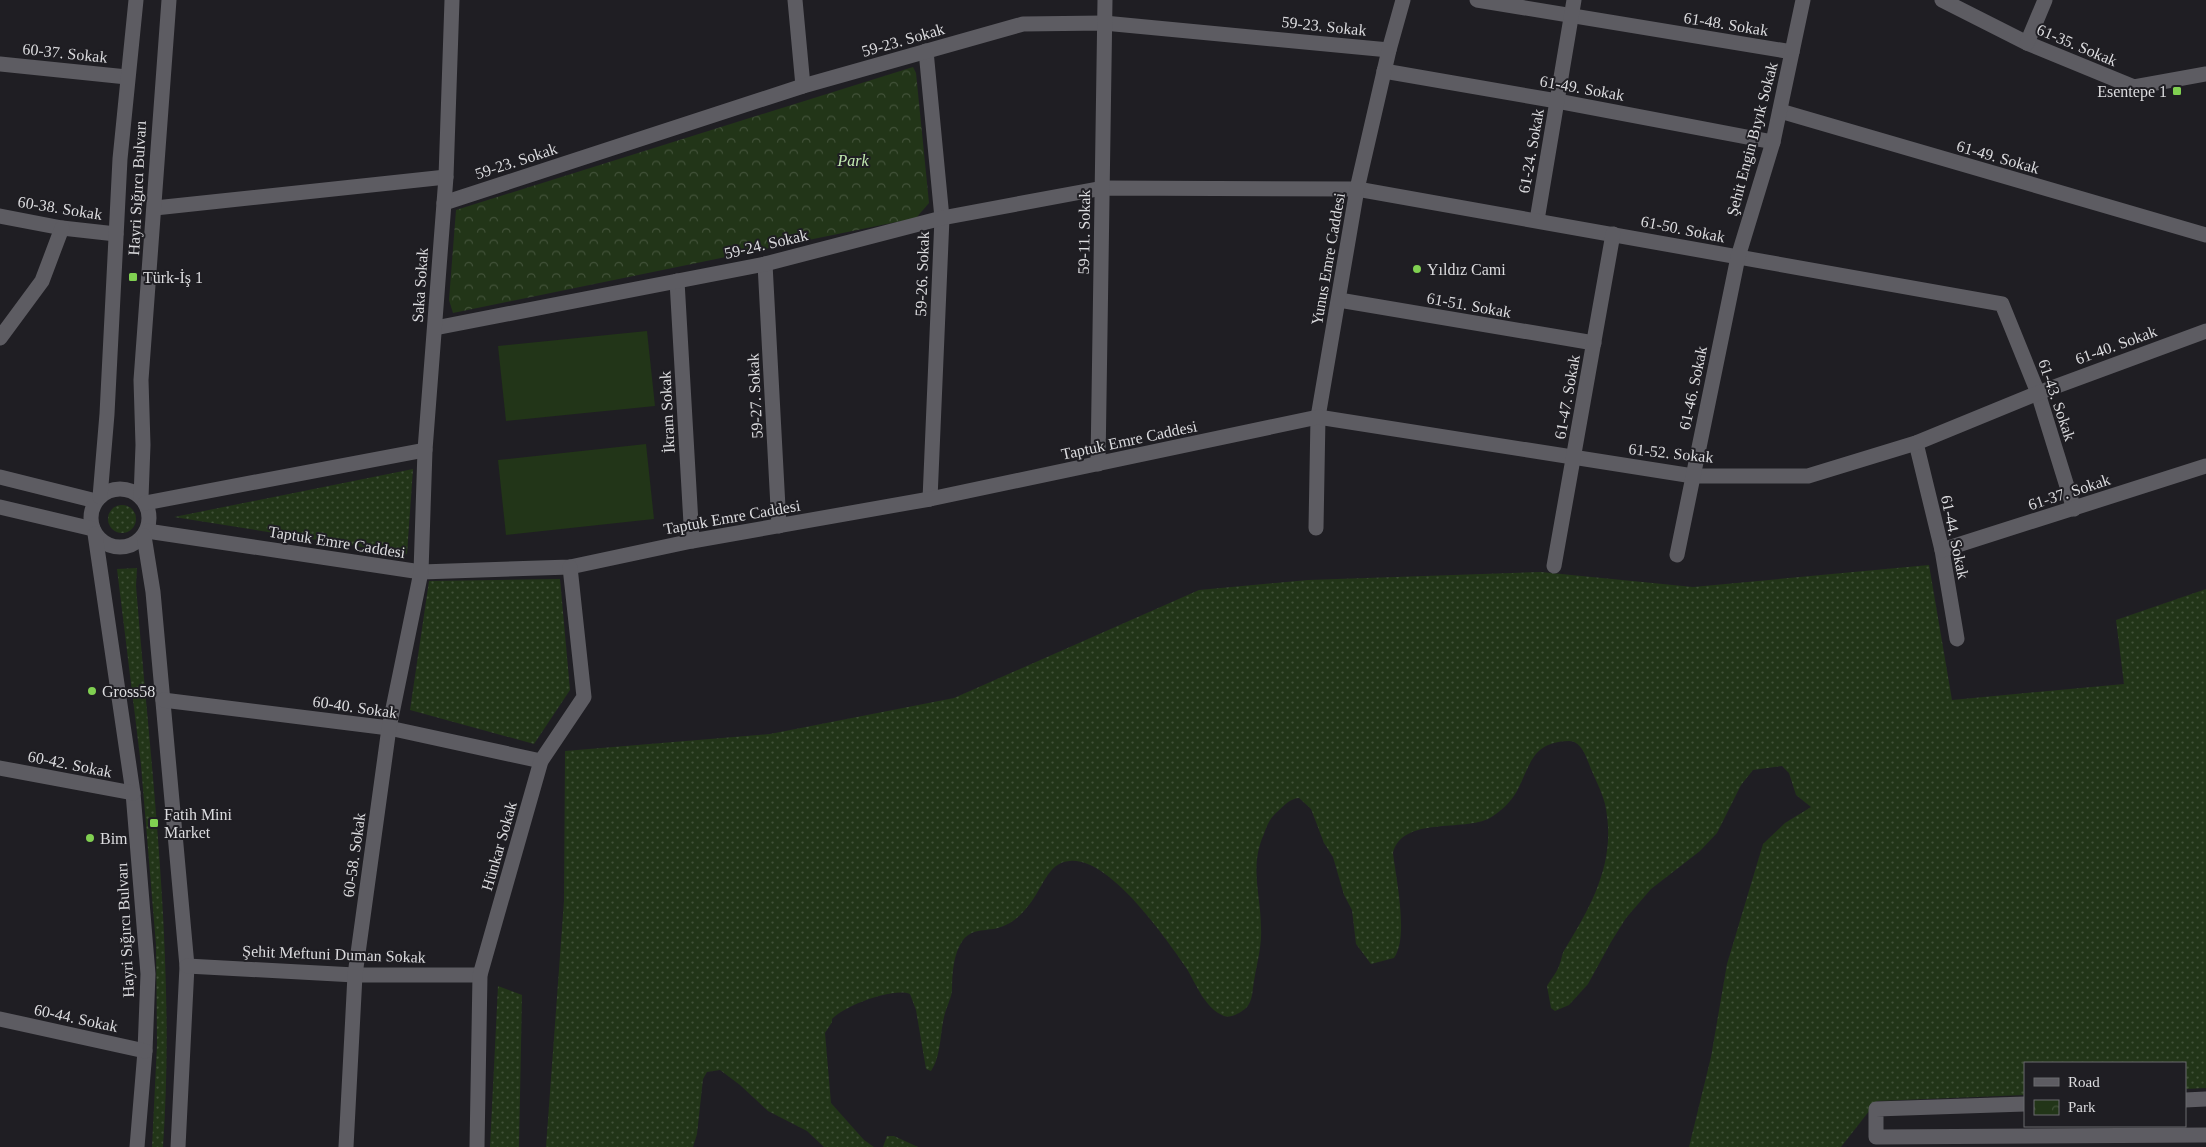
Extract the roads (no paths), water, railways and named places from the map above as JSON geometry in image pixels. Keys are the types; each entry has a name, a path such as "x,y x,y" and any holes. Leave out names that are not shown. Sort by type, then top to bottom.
{"street":[{"name":"Hayri Sığırcı Bulvarı","path":"98,499 107,414 116,234 127,77 136,0"},
{"name":"Hayri Sığırcı Bulvarı","path":"143,501 141,380 169,0"},
{"name":"Saka Sokak","path":"421,572 426,450 446,177 452,0"},
{"path":"795,0 803,86"},
{"name":"59-11. Sokak","path":"1098,464 1105,0"},
{"name":"Yunus Emre Caddesi","path":"1316,528 1318,418 1357,189 1389,50 1403,0"},
{"name":"61-48. Sokak","path":"1477,0 1792,52"},
{"name":"61-24. Sokak","path":"1537,220 1574,0"},
{"name":"Şehit Engin Bıyık Sokak","path":"1738,257 1773,142 1803,0"},
{"name":"61-35. Sokak","path":"1942,0 2027,44 2134,87 2206,74"},
{"path":"2027,44 2045,0"},
{"name":"59-23. Sokak","path":"444,203 803,86 1023,24 1104,22 1389,50"},
{"name":"59-26. Sokak","path":"926,52 942,218 930,499"},
{"name":"60-37. Sokak","path":"0,64 127,77"},
{"name":"61-49. Sokak","path":"1384,71 1557,101 1773,142"},
{"name":"61-49. Sokak","path":"1780,111 2206,235"},
{"path":"155,208 446,177"},
{"path":"1103,188 1357,189"},
{"name":"59-24. Sokak","path":"435,328 765,264 942,218 1103,188"},
{"name":"61-50. Sokak","path":"1357,189 2002,304"},
{"name":"60-38. Sokak","path":"0,216 62,228 116,234"},
{"path":"0,338 42,281 62,228"},
{"name":"61-47. Sokak","path":"1554,566 1613,234"},
{"name":"61-46. Sokak","path":"1677,556 1738,257"},
{"name":"59-27. Sokak","path":"765,264 779,526"},
{"name":"İkram Sokak","path":"677,282 692,541"},
{"name":"61-51. Sokak","path":"1339,300 1594,344"},
{"name":"61-43. Sokak","path":"2002,304 2038,393 2074,509"},
{"name":"61-40. Sokak","path":"2038,393 2206,331"},
{"name":"61-52. Sokak","path":"1318,418 1693,476 1808,476 1916,443 2038,393"},
{"name":"Taptuk Emre Caddesi","path":"145,533 421,572 570,567 692,541 930,499 1318,418"},
{"name":"61-44. Sokak","path":"1916,443 1942,550 1957,639"},
{"path":"143,501 426,450"},
{"name":"61-37. Sokak","path":"1942,550 2206,466"},
{"path":"0,477 98,499"},
{"path":"145,533 130,546 119,548 103,542 94,531 92,512 98,499 110,491 121,489 132,492 143,501 149,514 145,533 153,592 187,966 178,1147"},
{"path":"0,506 94,531"},
{"name":"Hayri Sığırcı Bulvarı","path":"94,531 133,793 148,974 145,1051 137,1147"},
{"name":"Hünkar Sokak","path":"477,1147 480,976 541,762 584,697 570,567"},
{"name":"60-58. Sokak","path":"346,1147 354,975 389,728 421,572"},
{"name":"60-40. Sokak","path":"163,700 389,728 541,762"},
{"name":"60-42. Sokak","path":"0,768 133,793"},
{"name":"Şehit Meftuni Duman Sokak","path":"187,966 354,975 480,976"},
{"name":"60-44. Sokak","path":"0,1019 145,1051"},
{"path":"2186,1100 2206,1099"},
{"path":"2024,1104 1876,1108 1876,1137 2206,1135"}],"place":[{"name":"Esentepe 1","path":"2177,91"},
{"name":"Yıldız Cami","path":"1417,269"},
{"name":"Türk-İş 1","path":"133,277"},
{"name":"Gross58","path":"92,691"},
{"name":"Fatih Mini Market","path":"154,823"},
{"name":"Bim","path":"90,838"}],"park label":[{"name":"Park","path":"853,160"}]}
